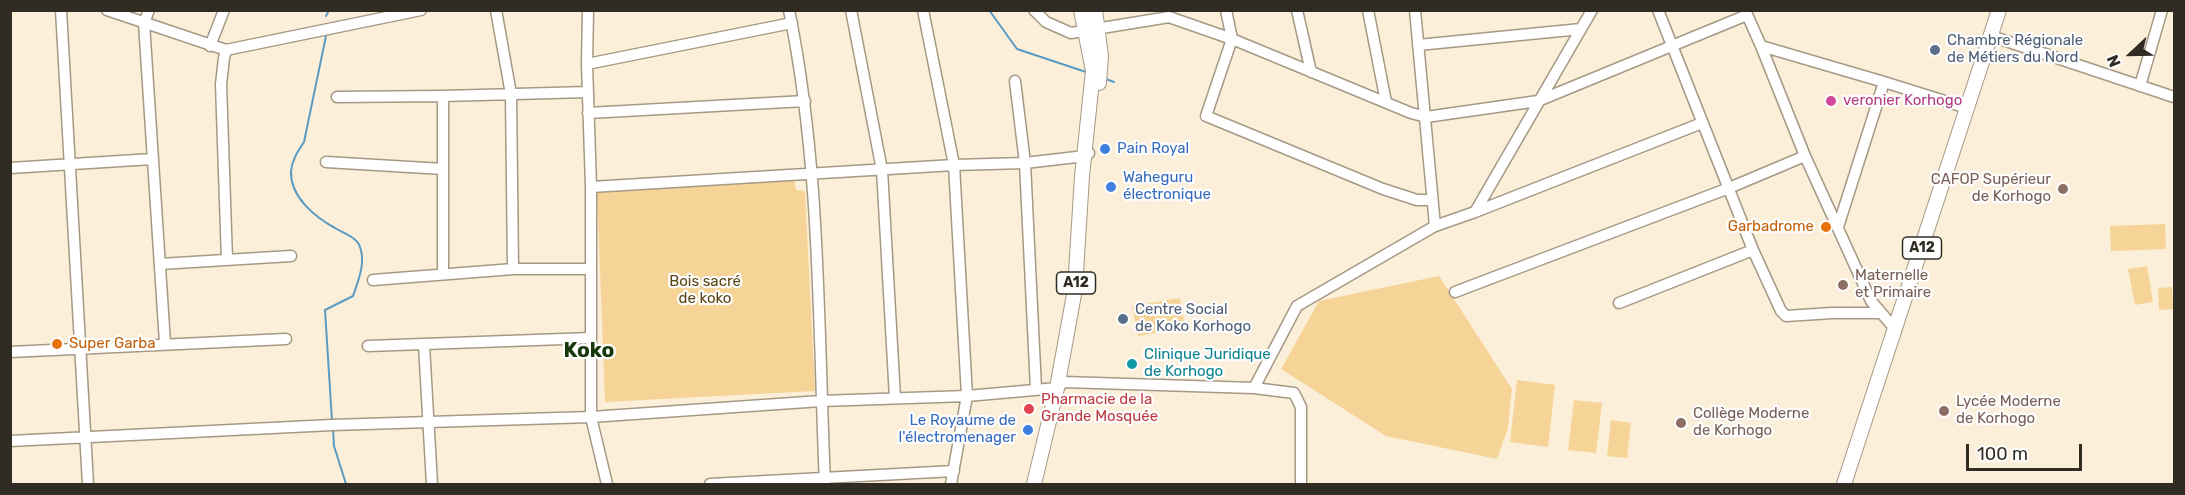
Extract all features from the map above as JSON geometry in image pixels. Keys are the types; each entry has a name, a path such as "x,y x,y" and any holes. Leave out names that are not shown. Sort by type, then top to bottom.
{"main road":[{"name":"A12","path":"1042,484 1075,289 1096,79 1101,65 1092,29 1081,10"},
{"name":"A12","path":"1095,10 1092,29 1093,71 1096,79"},
{"name":"A12","path":"1844,484 1999,10"},
{"name":"A12","path":"1034,484 1060,385"}],"street":[{"path":"61,10 88,484"},
{"path":"107,10 226,50 422,10"},
{"path":"149,10 144,23 165,343"},
{"path":"210,46 224,10"},
{"path":"496,10 511,94 513,269"},
{"path":"588,10 591,417 607,484"},
{"path":"789,10 805,101 812,174 825,482"},
{"path":"851,10 882,170 895,398"},
{"path":"923,10 954,165 967,396 951,484"},
{"path":"1034,10 1046,22 1071,33 1169,17 1232,39 1426,117 1538,101 1746,13 1805,156 1871,302 1896,330"},
{"path":"1226,10 1232,39 1206,116 1383,189 1417,200 1432,200"},
{"path":"1297,10 1311,72"},
{"path":"1368,10 1386,102"},
{"path":"1416,10 1435,226"},
{"path":"1475,212 1592,10"},
{"path":"1658,10 1753,250 1781,311 1786,316 1832,313 1880,314"},
{"path":"2140,86 2162,10"},
{"path":"2167,10 2175,13"},
{"path":"587,64 792,23"},
{"path":"1418,45 1581,29"},
{"path":"1991,36 2175,97"},
{"path":"1761,46 1967,108"},
{"path":"226,50 221,84 227,260"},
{"path":"1015,81 1025,163 1036,389"},
{"path":"1838,226 1884,82"},
{"path":"337,97 588,92"},
{"path":"443,96 443,273"},
{"path":"588,113 805,101"},
{"path":"1254,388 1297,306 1435,226 1702,123"},
{"path":"591,187 954,165 1025,163 1088,153"},
{"path":"1455,292 1729,188 1805,156"},
{"path":"10,168 152,159"},
{"path":"326,162 443,169"},
{"path":"1619,303 1753,250"},
{"path":"160,264 291,256"},
{"path":"373,280 513,269 591,269"},
{"path":"368,346 591,338"},
{"path":"10,352 286,339"},
{"path":"424,345 432,484"},
{"path":"10,441 332,425 591,417 821,401 967,396 1060,385 1254,388 1294,393 1299,399 1301,407 1301,484"},
{"path":"710,484 825,482 954,471"}],"green space":[{"name":"Bois sacré de koko","path":"794,180 796,190 805,191 815,391 605,402 597,191"},
{"path":"2165,224 2166,249 2111,251 2110,226"},
{"path":"2147,266 2153,302 2135,305 2128,269"},
{"path":"1439,276 1512,389 1508,428 1497,459 1386,436 1281,369 1319,301"},
{"path":"2172,287 2173,309 2159,310 2158,288"},
{"path":"1180,298 1185,328 1138,336 1132,306"},
{"path":"1517,380 1555,385 1548,447 1510,442"},
{"path":"1574,400 1602,403 1596,453 1568,450"},
{"path":"1611,420 1631,423 1627,458 1607,456"}],"waterway":[{"path":"326,16 329,10"},
{"path":"989,10 1017,49 1086,72"},
{"path":"326,36 304,142 294,159 291,171 295,189 305,205 320,218 356,241 362,253 361,272 353,296 325,310 332,421"},
{"path":"1106,79 1114,82"},
{"path":"333,429 334,446 346,484"}],"place":[{"name":"Chambre Régionale de Métiers du Nord","path":"1935,50"},
{"name":"veronier Korhogo","path":"1831,101"},
{"name":"Pain Royal","path":"1105,149"},
{"name":"Waheguru électronique","path":"1111,187"},
{"name":"CAFOP Supérieur de Korhogo","path":"2063,189"},
{"name":"Garbadrome","path":"1826,227"},
{"name":"Maternelle et Primaire","path":"1843,285"},
{"name":"Centre Social de Koko Korhogo","path":"1123,319"},
{"name":"Super Garba","path":"57,344"},
{"name":"Clinique Juridique de Korhogo","path":"1132,364"},
{"name":"Pharmacie de la Grande Mosquée","path":"1029,409"},
{"name":"Lycée Moderne de Korhogo","path":"1944,411"},
{"name":"Collège Moderne de Korhogo","path":"1681,423"},
{"name":"Le Royaume de l'électromenager","path":"1028,430"}],"district":[{"name":"Koko","path":"589,351"}]}
